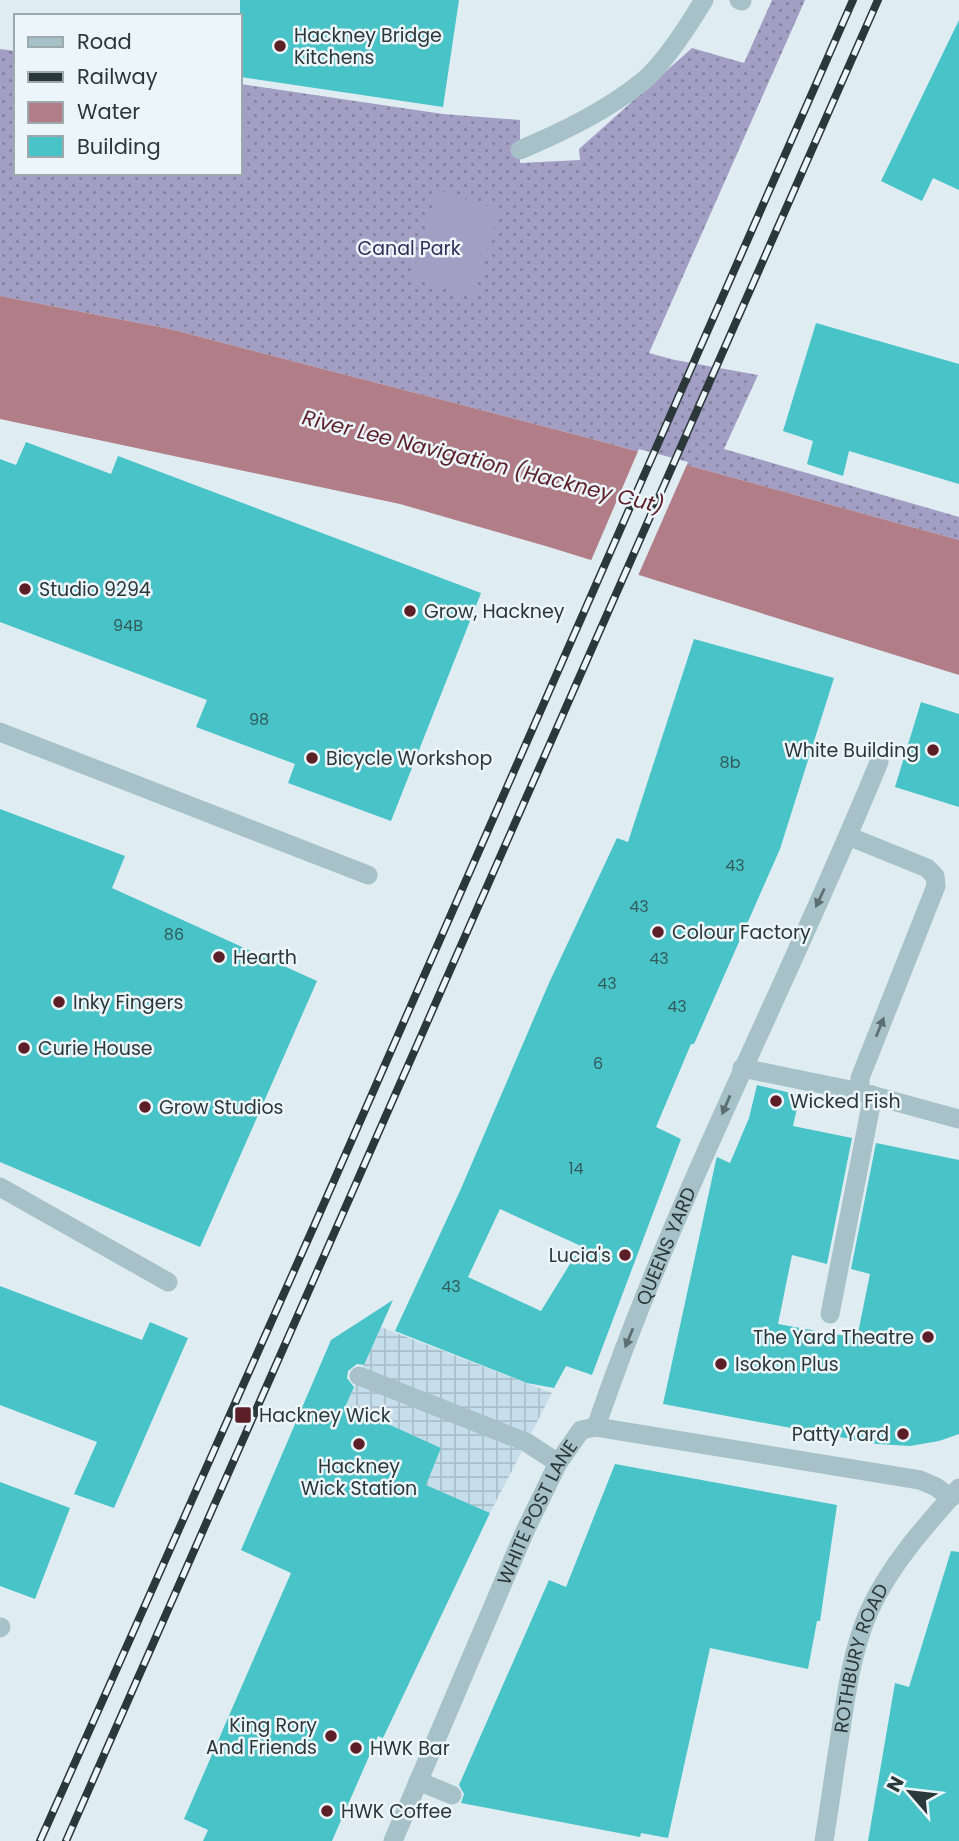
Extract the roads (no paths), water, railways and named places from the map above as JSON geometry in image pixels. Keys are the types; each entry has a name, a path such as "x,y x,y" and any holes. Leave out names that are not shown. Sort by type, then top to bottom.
{"street":[{"path":"520,150 571,128 643,81 688,27 704,0"},
{"path":"0,732 368,875"},
{"name":"QUEENS YARD","path":"596,1427 678,1216 879,762"},
{"path":"830,1314 866,1094 860,1078 936,886 935,876 927,869 848,836"},
{"path":"742,1068 866,1094 959,1119"},
{"path":"0,1187 168,1282"},
{"path":"359,1376 526,1443 558,1463"},
{"name":"WHITE POST LANE","path":"393,1841 525,1531 558,1463 581,1430 596,1427 920,1480 955,1493"},
{"name":"ROTHBURY ROAD","path":"824,1841 848,1681 862,1628 871,1606 893,1570 916,1538 955,1493"},
{"path":"418,1781 452,1795"}],"water":[{"name":"River Lee Navigation (Hackney Cut)","path":"0,296 170,329 596,440 959,540 959,675 549,547 400,504 0,419"}],"railway":[{"path":"40,1841 318,1217 853,0"},
{"path":"66,1841 878,0"}],"place":[{"name":"Hackney Bridge Kitchens","path":"280,46"},
{"name":"Studio 9294","path":"25,589"},
{"name":"Grow, Hackney","path":"410,611"},
{"name":"White Building","path":"933,750"},
{"name":"Bicycle Workshop","path":"312,758"},
{"name":"Colour Factory","path":"658,932"},
{"name":"Hearth","path":"219,957"},
{"name":"Inky Fingers","path":"59,1002"},
{"name":"Curie House","path":"24,1048"},
{"name":"Wicked Fish","path":"776,1101"},
{"name":"Grow Studios","path":"145,1107"},
{"name":"Lucia's","path":"625,1255"},
{"name":"The Yard Theatre","path":"928,1337"},
{"name":"Isokon Plus","path":"721,1364"},
{"name":"Hackney Wick","path":"243,1415"},
{"name":"Patty Yard","path":"903,1434"},
{"name":"Hackney Wick Station","path":"359,1444"},
{"name":"King Rory And Friends","path":"331,1736"},
{"name":"HWK Bar","path":"356,1748"},
{"name":"HWK Coffee","path":"327,1811"}],"park label":[{"name":"Canal Park","path":"409,248"}]}
